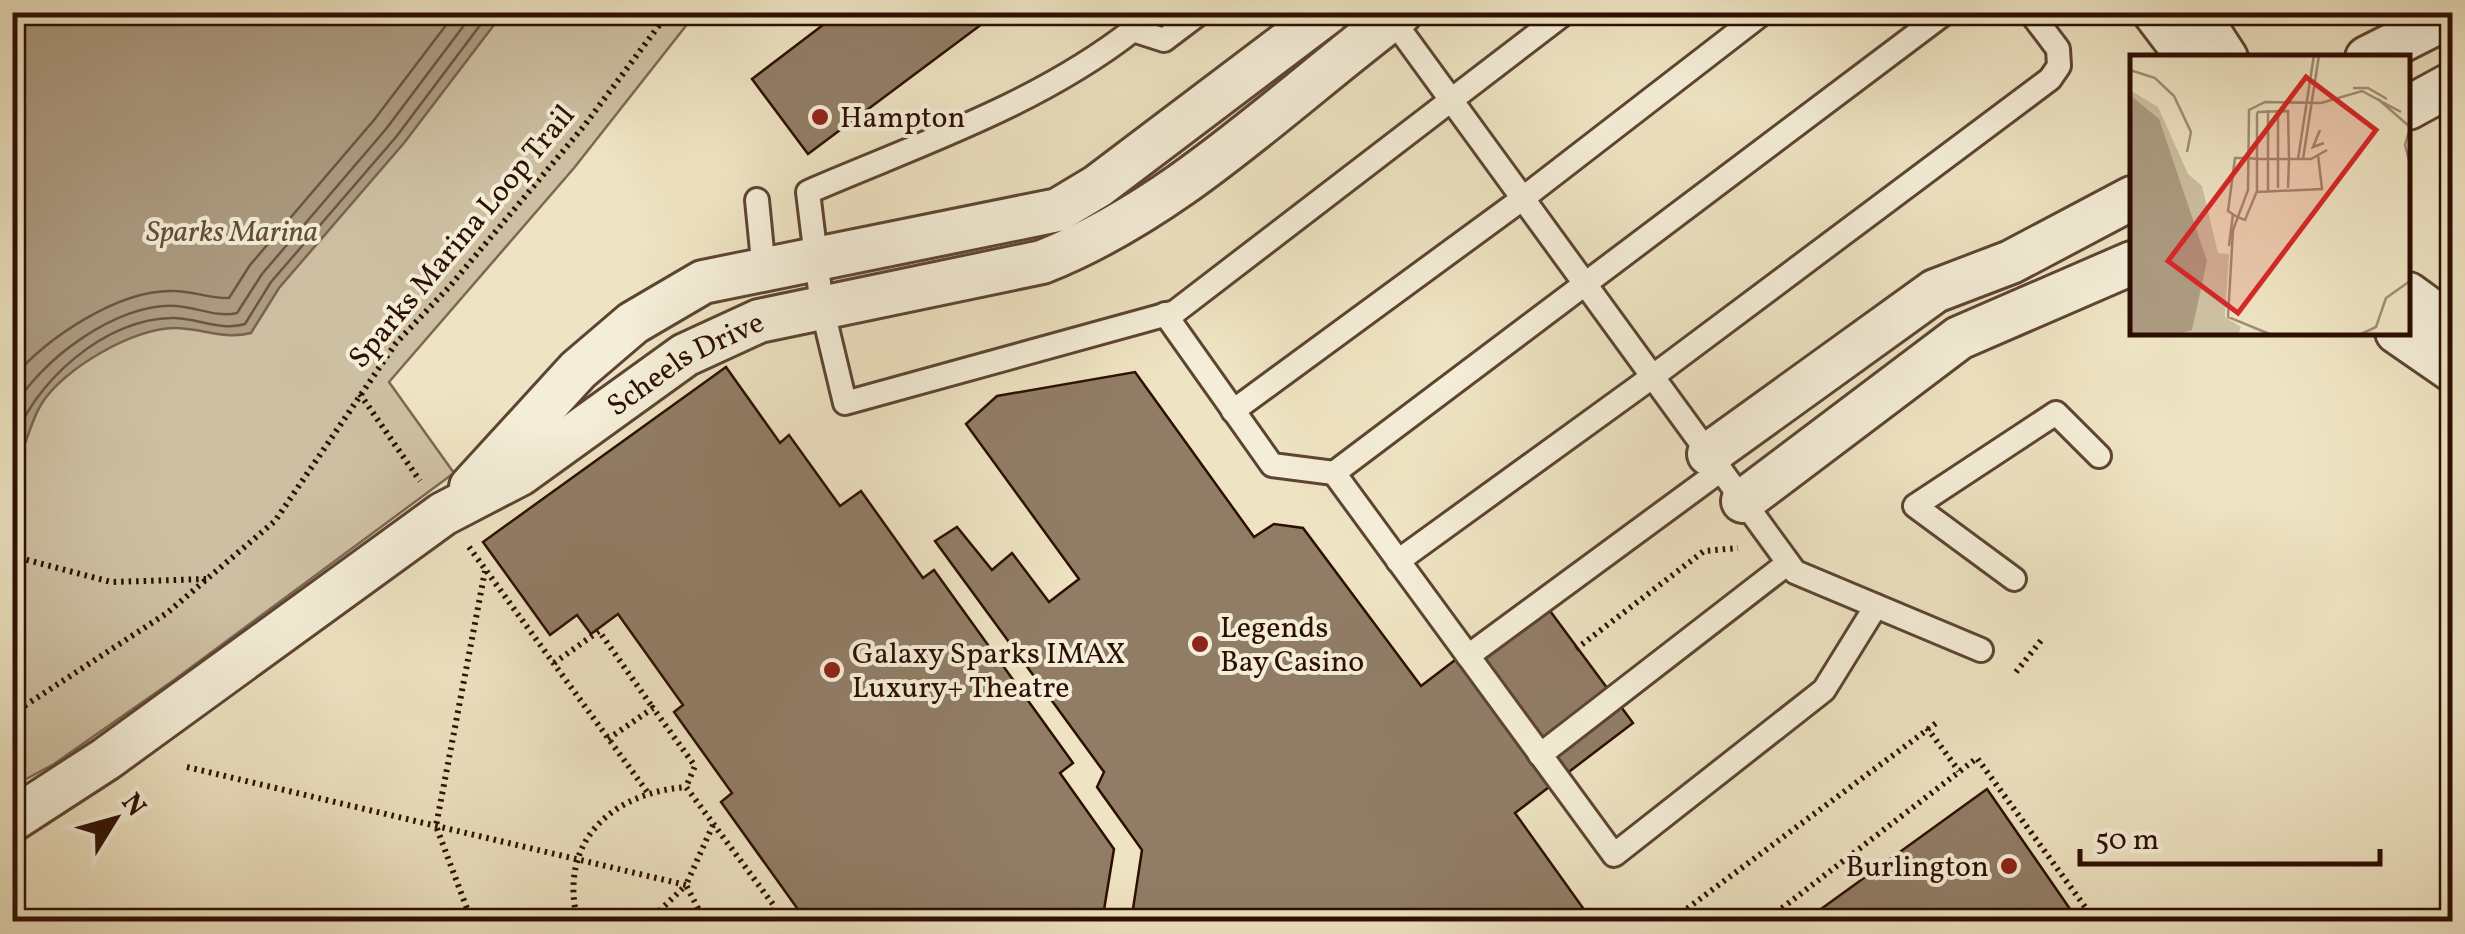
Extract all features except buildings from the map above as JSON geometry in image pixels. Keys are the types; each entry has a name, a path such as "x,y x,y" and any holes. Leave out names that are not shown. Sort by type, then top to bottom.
{"street":[{"path":"443,514 578,370 633,322 702,282 1058,210 1098,186 1328,12"},
{"path":"2154,12 2187,55"},
{"path":"2196,12 2224,55"},
{"name":"Scheels Drive","path":"12,820 106,759 443,514 520,474 685,355 759,321 1042,262 1108,232 1150,208 1386,14"},
{"path":"2373,55 2452,15"},
{"path":"2410,107 2452,84"},
{"path":"1725,475 1935,292 2011,262 2130,199"},
{"path":"1725,475 1958,338 2130,265"},
{"path":"2410,295 2452,326"},
{"path":"2401,335 2452,370"}],"lane":[{"path":"1201,12 1164,40 1134,21 1088,66 1042,91 808,192 822,307 845,402 1175,312 1566,12"},
{"path":"1233,410 1522,200 1764,12"},
{"path":"1164,314 1272,465 1334,473 1946,12"},
{"path":"1398,560 1652,377 2050,79 2059,66 2058,49 2030,12"},
{"path":"1386,14 1795,572 1981,650"},
{"path":"757,200 764,271"},
{"path":"2014,579 1915,506 2056,413 2100,456"},
{"path":"1334,473 1614,855 1824,690 1876,606"},
{"path":"1468,656 1725,475"},
{"path":"1540,755 1788,563"}],"path":[{"name":"Sparks Marina Loop Trail","path":"12,714 167,613 276,520 313,471 396,343 450,286 584,126 670,12"},
{"path":"360,394 443,514 648,792"},
{"path":"1576,649 1704,551 1740,548"},
{"path":"12,556 110,582 207,579"},
{"path":"472,922 436,826 485,570"},
{"path":"554,664 599,632 695,766 686,787"},
{"path":"2016,672 2043,638"},
{"path":"608,739 653,708"},
{"path":"1669,922 1939,721"},
{"path":"1927,728 1959,772"},
{"path":"1764,922 1977,758 2096,922"},
{"path":"188,767 686,885 705,922"},
{"path":"578,922 574,883 579,857 602,819 620,804 648,792 686,787"},
{"path":"686,787 775,907 772,922"},
{"path":"648,922 686,885 714,824"}],"green space":[{"name":"Sparks Marina","path":"13,13 696,13 574,168 389,382 454,473 174,680 54,764 13,786"}],"water":[{"path":"13,12 503,13 404,143 279,288 251,333 158,330 101,353 52,390 13,466"}],"place":[{"name":"Hampton","path":"820,117"},
{"name":"Legends Bay Casino","path":"1200,644"},
{"name":"Galaxy Sparks IMAX Luxury+ Theatre","path":"832,670"},
{"name":"Burlington","path":"2009,866"}]}
